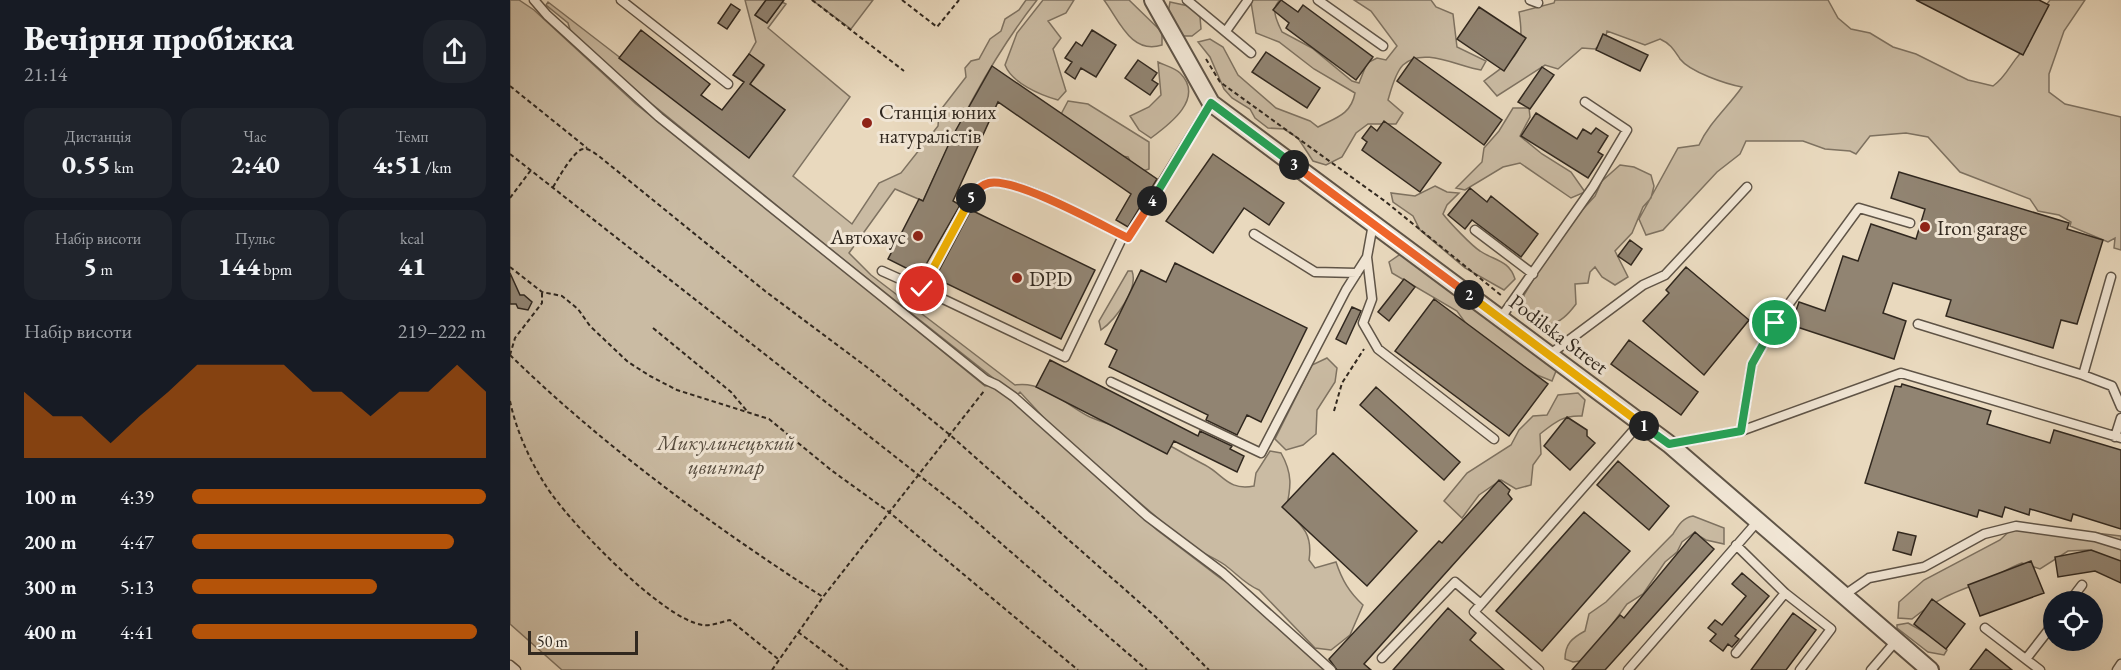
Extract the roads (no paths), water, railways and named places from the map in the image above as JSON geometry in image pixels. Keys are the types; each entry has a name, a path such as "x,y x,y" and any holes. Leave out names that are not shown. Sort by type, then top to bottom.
{"street":[{"name":"Podilska Street","path":"1153,0 1211,103 1669,444 1930,670"}],"lane":[{"path":"534,0 547,15 660,117 986,380 998,385 1014,397 1147,516 1223,573 1330,670"},
{"path":"621,0 728,84"},
{"path":"1187,0 1251,53"},
{"path":"1226,31 1248,0"},
{"path":"1318,0 1383,46"},
{"path":"1500,319 1593,187 1627,130 1585,102"},
{"path":"922,289 976,189 989,183 1008,184 1055,203 1128,238 1211,103"},
{"path":"1548,355 1643,285 1665,275 1747,187"},
{"path":"1741,431 1752,364 1775,323 1859,208 1910,223"},
{"path":"1373,224 1367,257 1372,299 1363,323 1370,336 1378,349 1494,439"},
{"path":"1475,230 1533,274"},
{"path":"1254,234 1315,272 1357,273"},
{"path":"882,271 1065,357 1123,236"},
{"path":"1112,382 1262,453 1367,257"},
{"path":"2083,375 2111,277"},
{"path":"1918,324 2112,386 2121,407"},
{"path":"1669,444 1741,431 1901,373 2118,438 2121,418"},
{"path":"1539,670 1474,612 1640,423"},
{"path":"1628,670 1758,521"},
{"path":"1844,596 1869,578 1924,567 1984,534 2016,526 2095,537 2121,545"},
{"path":"1736,545 1785,593 1831,629 1800,670"},
{"path":"1382,658 1455,582 1481,604"},
{"path":"2077,591 2082,585"},
{"path":"1736,653 1785,593"},
{"path":"1985,628 2040,670"},
{"path":"2026,659 2043,637"},
{"path":"1871,670 1896,641"},
{"path":"2117,670 2121,664"},
{"path":"510,665 516,670"}],"place":[{"name":"Станція юних натуралістів","path":"867,123"},
{"name":"Iron garage","path":"1925,227"},
{"name":"Автохаус","path":"918,236"},
{"name":"DPD","path":"1017,278"}],"park label":[{"name":"Микулинецький цвинтар","path":"726,454"}]}
